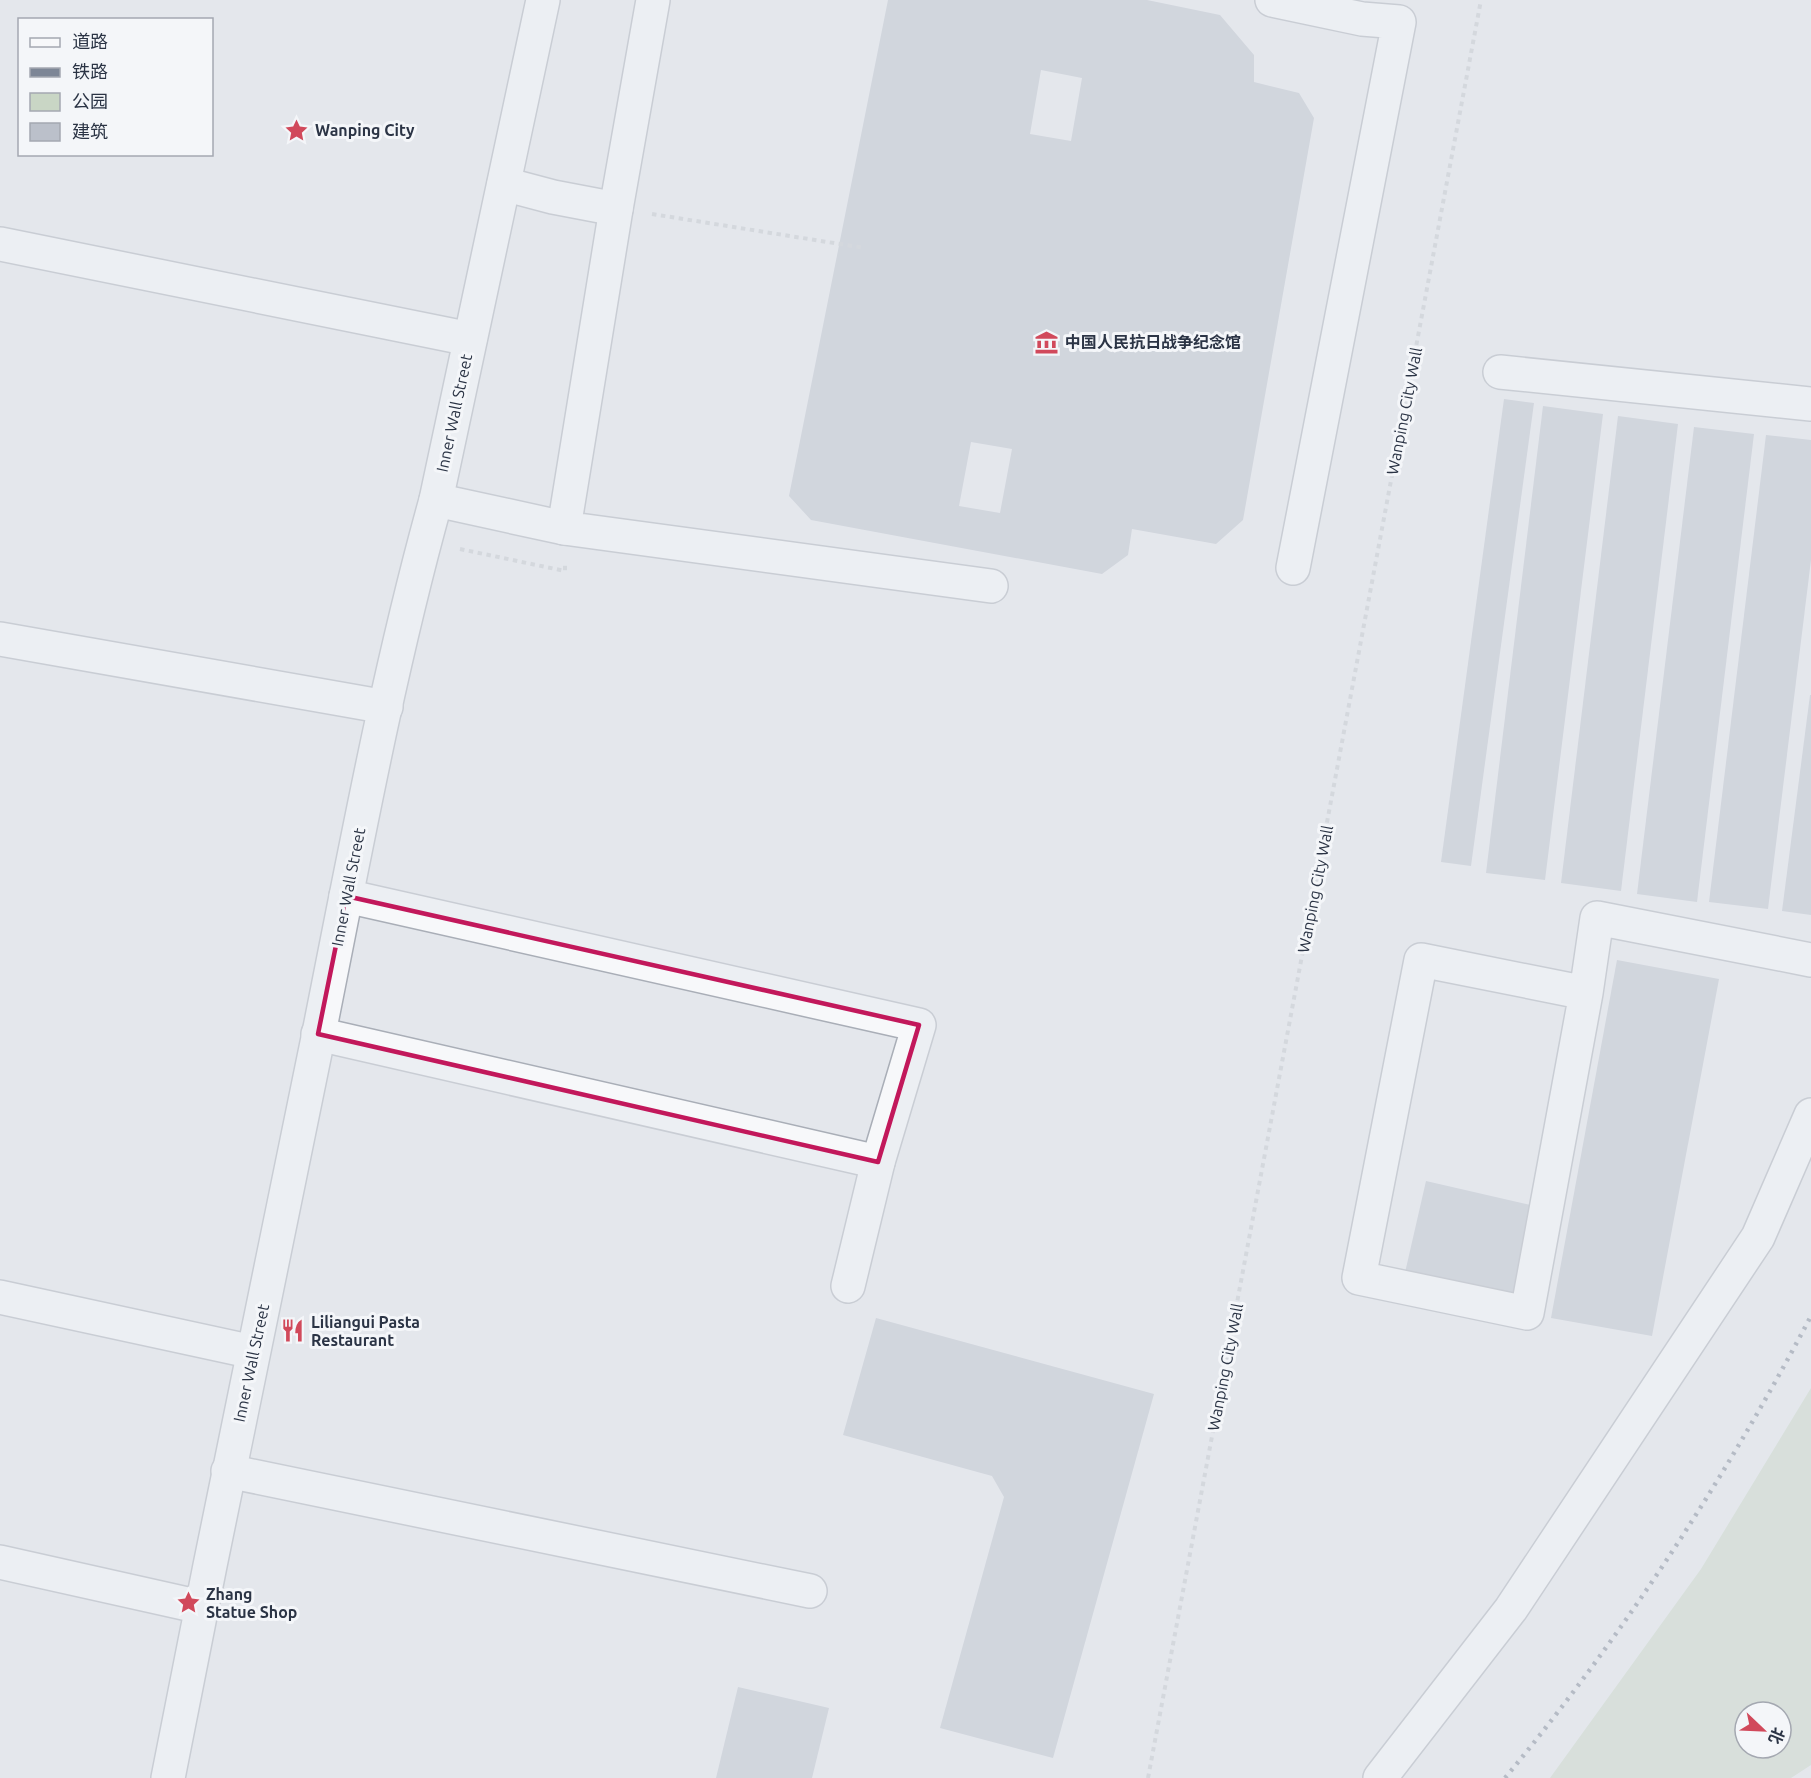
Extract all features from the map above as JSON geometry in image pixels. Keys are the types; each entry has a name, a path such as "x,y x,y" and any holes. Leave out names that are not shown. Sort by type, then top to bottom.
{"street":[{"name":"Inner Wall Street","path":"168,1778 228,1471 386,707 424,542 436,500 543,0"},
{"path":"564,528 653,0"},
{"path":"1272,0 1362,19 1399,22 1293,568"},
{"path":"504,184 553,197 616,209"},
{"path":"0,244 470,339"},
{"path":"1500,372 1811,404"},
{"path":"436,500 564,528 992,586"},
{"path":"0,639 386,707"},
{"path":"346,897 919,1025 878,1162 848,1286"},
{"path":"1586,993 1421,960 1359,1278 1527,1313 1586,993 1597,918 1811,960"},
{"path":"318,1034 878,1162"},
{"path":"1380,1778 1511,1609 1758,1237 1811,1115"},
{"path":"0,1297 253,1352"},
{"path":"228,1471 810,1591"},
{"path":"0,1562 201,1607"}],"path":[{"name":"Wanping City Wall","path":"1148,1778 1481,0"},
{"path":"616,209 864,248"},
{"path":"424,542 565,571"}],"highlighted area":[{"path":"346,896 919,1025 878,1162 318,1034"}],"green space":[{"path":"1811,1388 1811,1765 1791,1778 1550,1778 1701,1569"}],"building":[{"name":"中国人民抗日战争纪念馆","path":"888,0 1147,0 1220,15 1254,55 1254,82 1299,93 1314,118 1243,520 1216,544 1132,529 1128,555 1102,574 811,520 789,496","holes":["1041,70 1082,78 1071,141 1030,134","971,442 1012,449 1000,513 959,506"]},
{"path":"1504,399 1534,403 1471,866 1441,862"},
{"path":"1543,406 1603,414 1545,880 1486,873"},
{"path":"1618,416 1678,424 1621,891 1561,883"},
{"path":"1694,427 1754,434 1697,902 1637,894"},
{"path":"1766,435 1811,440 1811,560 1768,909 1709,902"},
{"path":"1811,695 1811,915 1782,911"},
{"path":"1617,960 1719,979 1652,1336 1551,1318"},
{"path":"1426,1181 1535,1206 1512,1302 1404,1277"},
{"path":"876,1318 1154,1394 1053,1758 940,1728 1004,1497 992,1476 843,1435"},
{"path":"738,1687 829,1708 812,1778 716,1778"}],"railway":[{"path":"1505,1778 1590,1669 1670,1555 1744,1437 1811,1316"}],"place":[{"name":"Wanping City","path":"297,130"},
{"name":"中国人民抗日战争纪念馆","path":"1047,342"},
{"name":"Liliangui Pasta Restaurant","path":"293,1331"},
{"name":"Zhang Statue Shop","path":"188,1603"}]}
